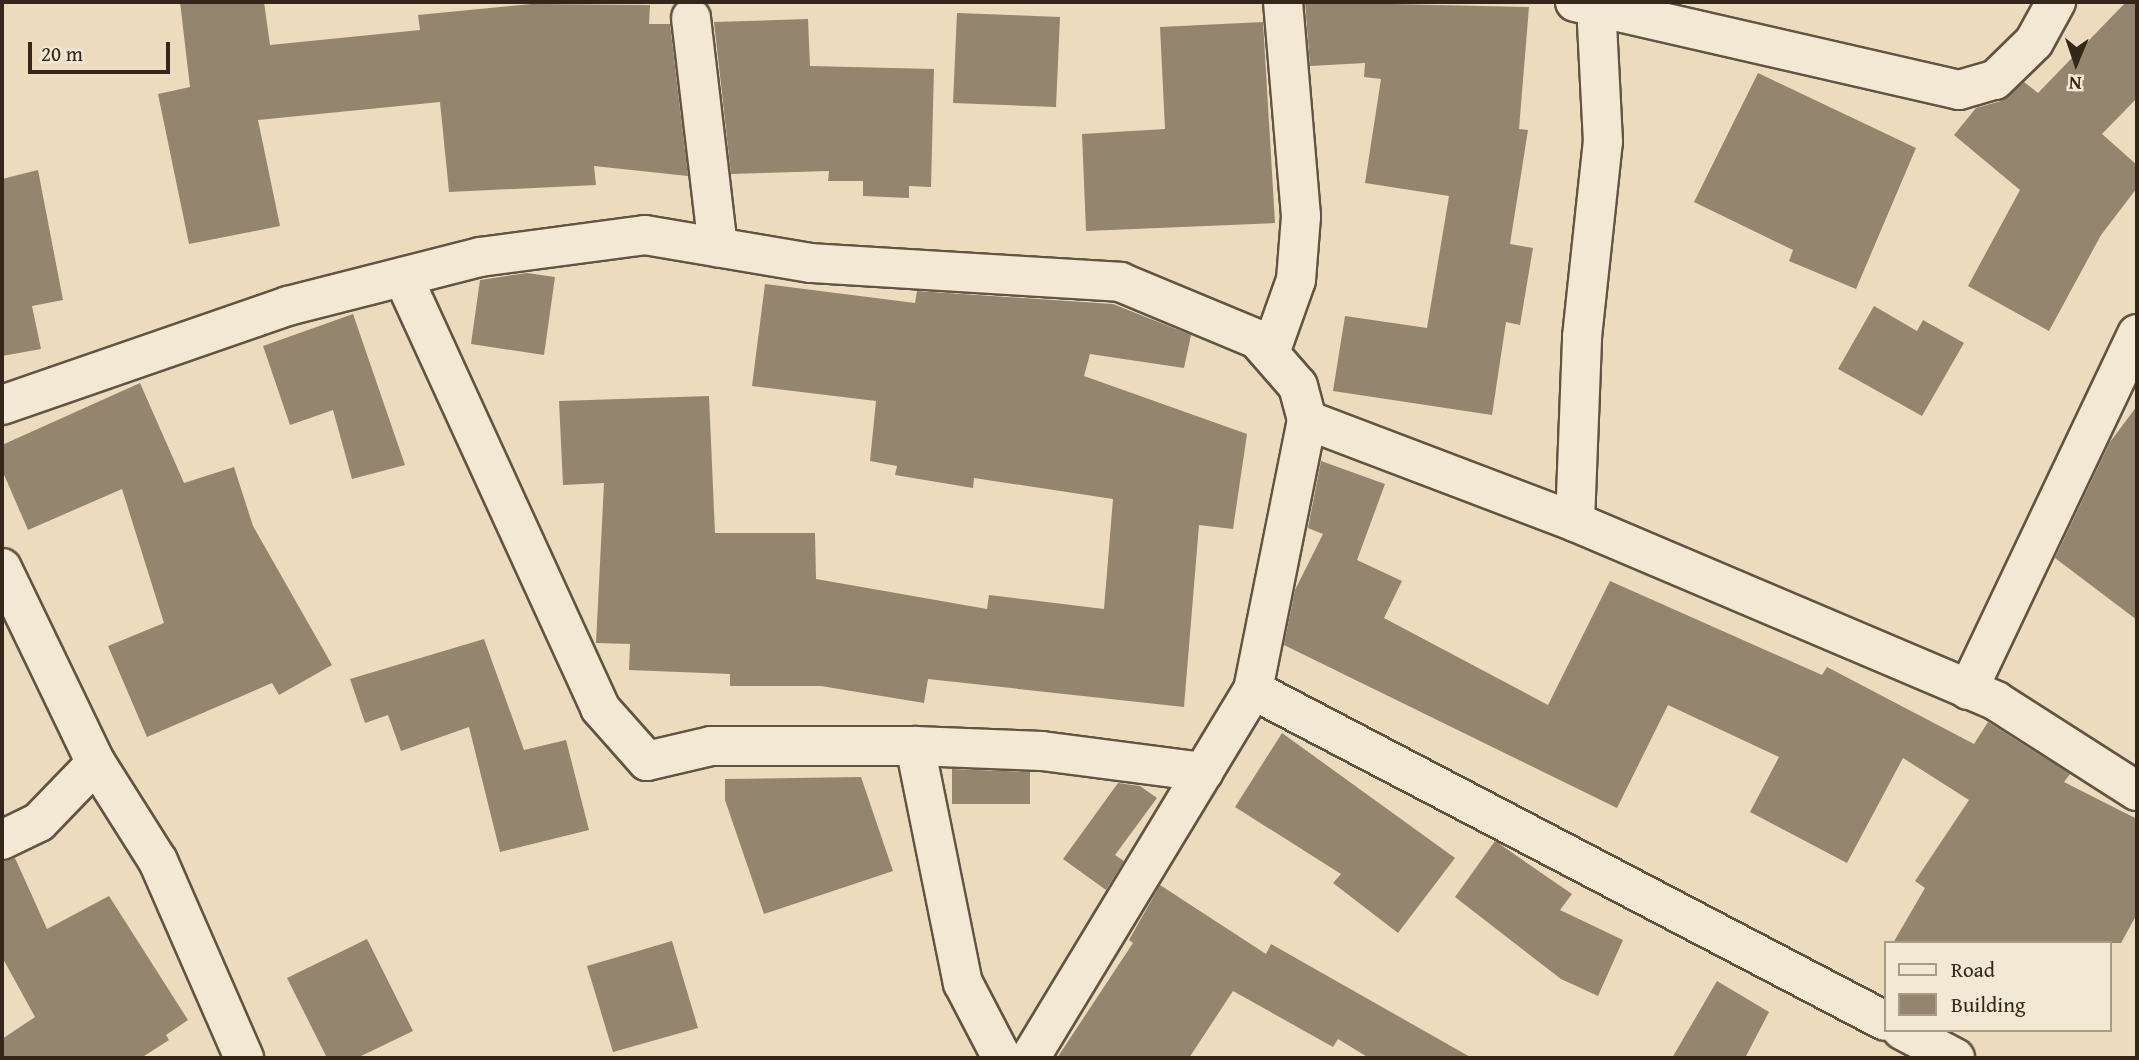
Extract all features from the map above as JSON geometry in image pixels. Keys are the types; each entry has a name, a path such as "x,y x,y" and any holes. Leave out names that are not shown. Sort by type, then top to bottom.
{"street":[{"path":"1270,354 1296,280 1300,216 1283,2"},
{"path":"1575,522 1582,337 1603,142 1589,5 1959,90 1996,80 2034,42 2056,2"},
{"path":"691,18 718,247"},
{"path":"2,405 288,306 480,257 645,236 811,263 1120,282 1257,339 1298,386 1307,419 1253,690 1030,1058"},
{"path":"403,277 600,708 647,761 711,746 915,747 1042,751 1204,772"},
{"path":"1968,690 2137,334"},
{"path":"1307,419 1575,522 1996,701 2137,791"},
{"path":"2,568 96,763 158,862 228,1051"},
{"path":"1253,690 1884,1020"},
{"path":"915,747 963,982 1002,1058"},
{"path":"2,840 38,822 96,763"},
{"path":"1906,1032 1955,1058"}],"building":[{"path":"180,2 264,2 270,45 420,30 418,15 532,4 650,5 649,24 670,24 688,176 594,166 596,185 449,192 440,102 258,120 280,226 189,244 158,94 190,87"},
{"path":"1305,2 1529,7 1519,129 1528,130 1510,244 1533,248 1520,325 1506,322 1492,415 1333,391 1345,316 1427,328 1449,196 1365,183 1381,79 1364,77 1365,63 1310,66"},
{"path":"2126,2 2137,2 2137,98 2102,134 2137,165 2137,188 2101,235 2049,331 1968,286 2020,190 1954,135 1976,108 2001,101 2024,82 2038,93"},
{"path":"957,13 1060,17 1056,107 953,103"},
{"path":"808,19 810,66 934,69 931,187 909,186 909,198 863,196 863,181 828,181 829,171 731,174 714,22"},
{"path":"1263,22 1275,223 1086,231 1082,134 1165,129 1160,27"},
{"path":"1758,73 1916,148 1856,289 1789,261 1793,250 1694,202"},
{"path":"38,170 63,300 32,306 41,349 2,356 2,179"},
{"path":"527,273 555,277 544,355 471,344 480,280"},
{"path":"765,284 915,303 917,291 1113,304 1191,335 1184,368 1090,354 1084,376 1247,434 1233,529 1199,525 1184,707 928,679 924,703 821,686 730,686 730,674 629,670 630,644 596,643 604,483 563,485 559,401 709,396 715,533 815,533 816,579 987,609 989,595 1104,609 1113,499 974,478 973,488 895,475 897,466 870,461 876,401 752,386"},
{"path":"1874,306 1917,331 1923,320 1964,343 1922,416 1838,369"},
{"path":"353,314 405,465 352,479 333,410 290,425 263,346"},
{"path":"140,383 184,483 234,467 253,526 332,665 279,695 272,683 147,737 108,646 164,623 122,489 28,530 2,470 2,445"},
{"path":"2137,406 2137,620 2055,558 2110,442"},
{"path":"1321,461 1385,484 1357,560 1402,581 1384,618 1548,705 1610,581 1822,675 1827,667 1974,744 1988,722 2070,774 2064,782 2137,819 2137,914 2121,943 1894,941 1925,888 1915,881 1969,800 1903,758 1847,863 1750,812 1779,757 1668,705 1617,808 1284,645 1295,590 1323,534 1308,528"},
{"path":"484,639 524,750 566,740 589,830 500,852 469,727 401,751 388,715 365,723 350,679"},
{"path":"1282,733 1455,858 1398,933 1333,883 1341,874 1235,807"},
{"path":"952,769 1030,772 1030,804 952,804"},
{"path":"861,777 893,871 764,914 725,800 725,779"},
{"path":"1118,783 1140,786 1157,798 1115,855 1124,861 1106,890 1063,859"},
{"path":"1495,841 1572,894 1560,910 1623,940 1598,996 1561,979 1455,897"},
{"path":"15,858 47,929 109,896 188,1020 166,1035 169,1040 141,1058 2,1058 2,1039 35,1017 2,957 2,862"},
{"path":"1160,885 1266,954 1271,944 1472,1058 1369,1058 1338,1039 1333,1047 1233,991 1189,1058 1057,1058 1133,943 1129,940"},
{"path":"367,939 413,1031 357,1058 327,1058 287,978"},
{"path":"672,941 698,1028 613,1052 587,966"},
{"path":"1717,981 1769,1012 1745,1058 1672,1058"}]}
